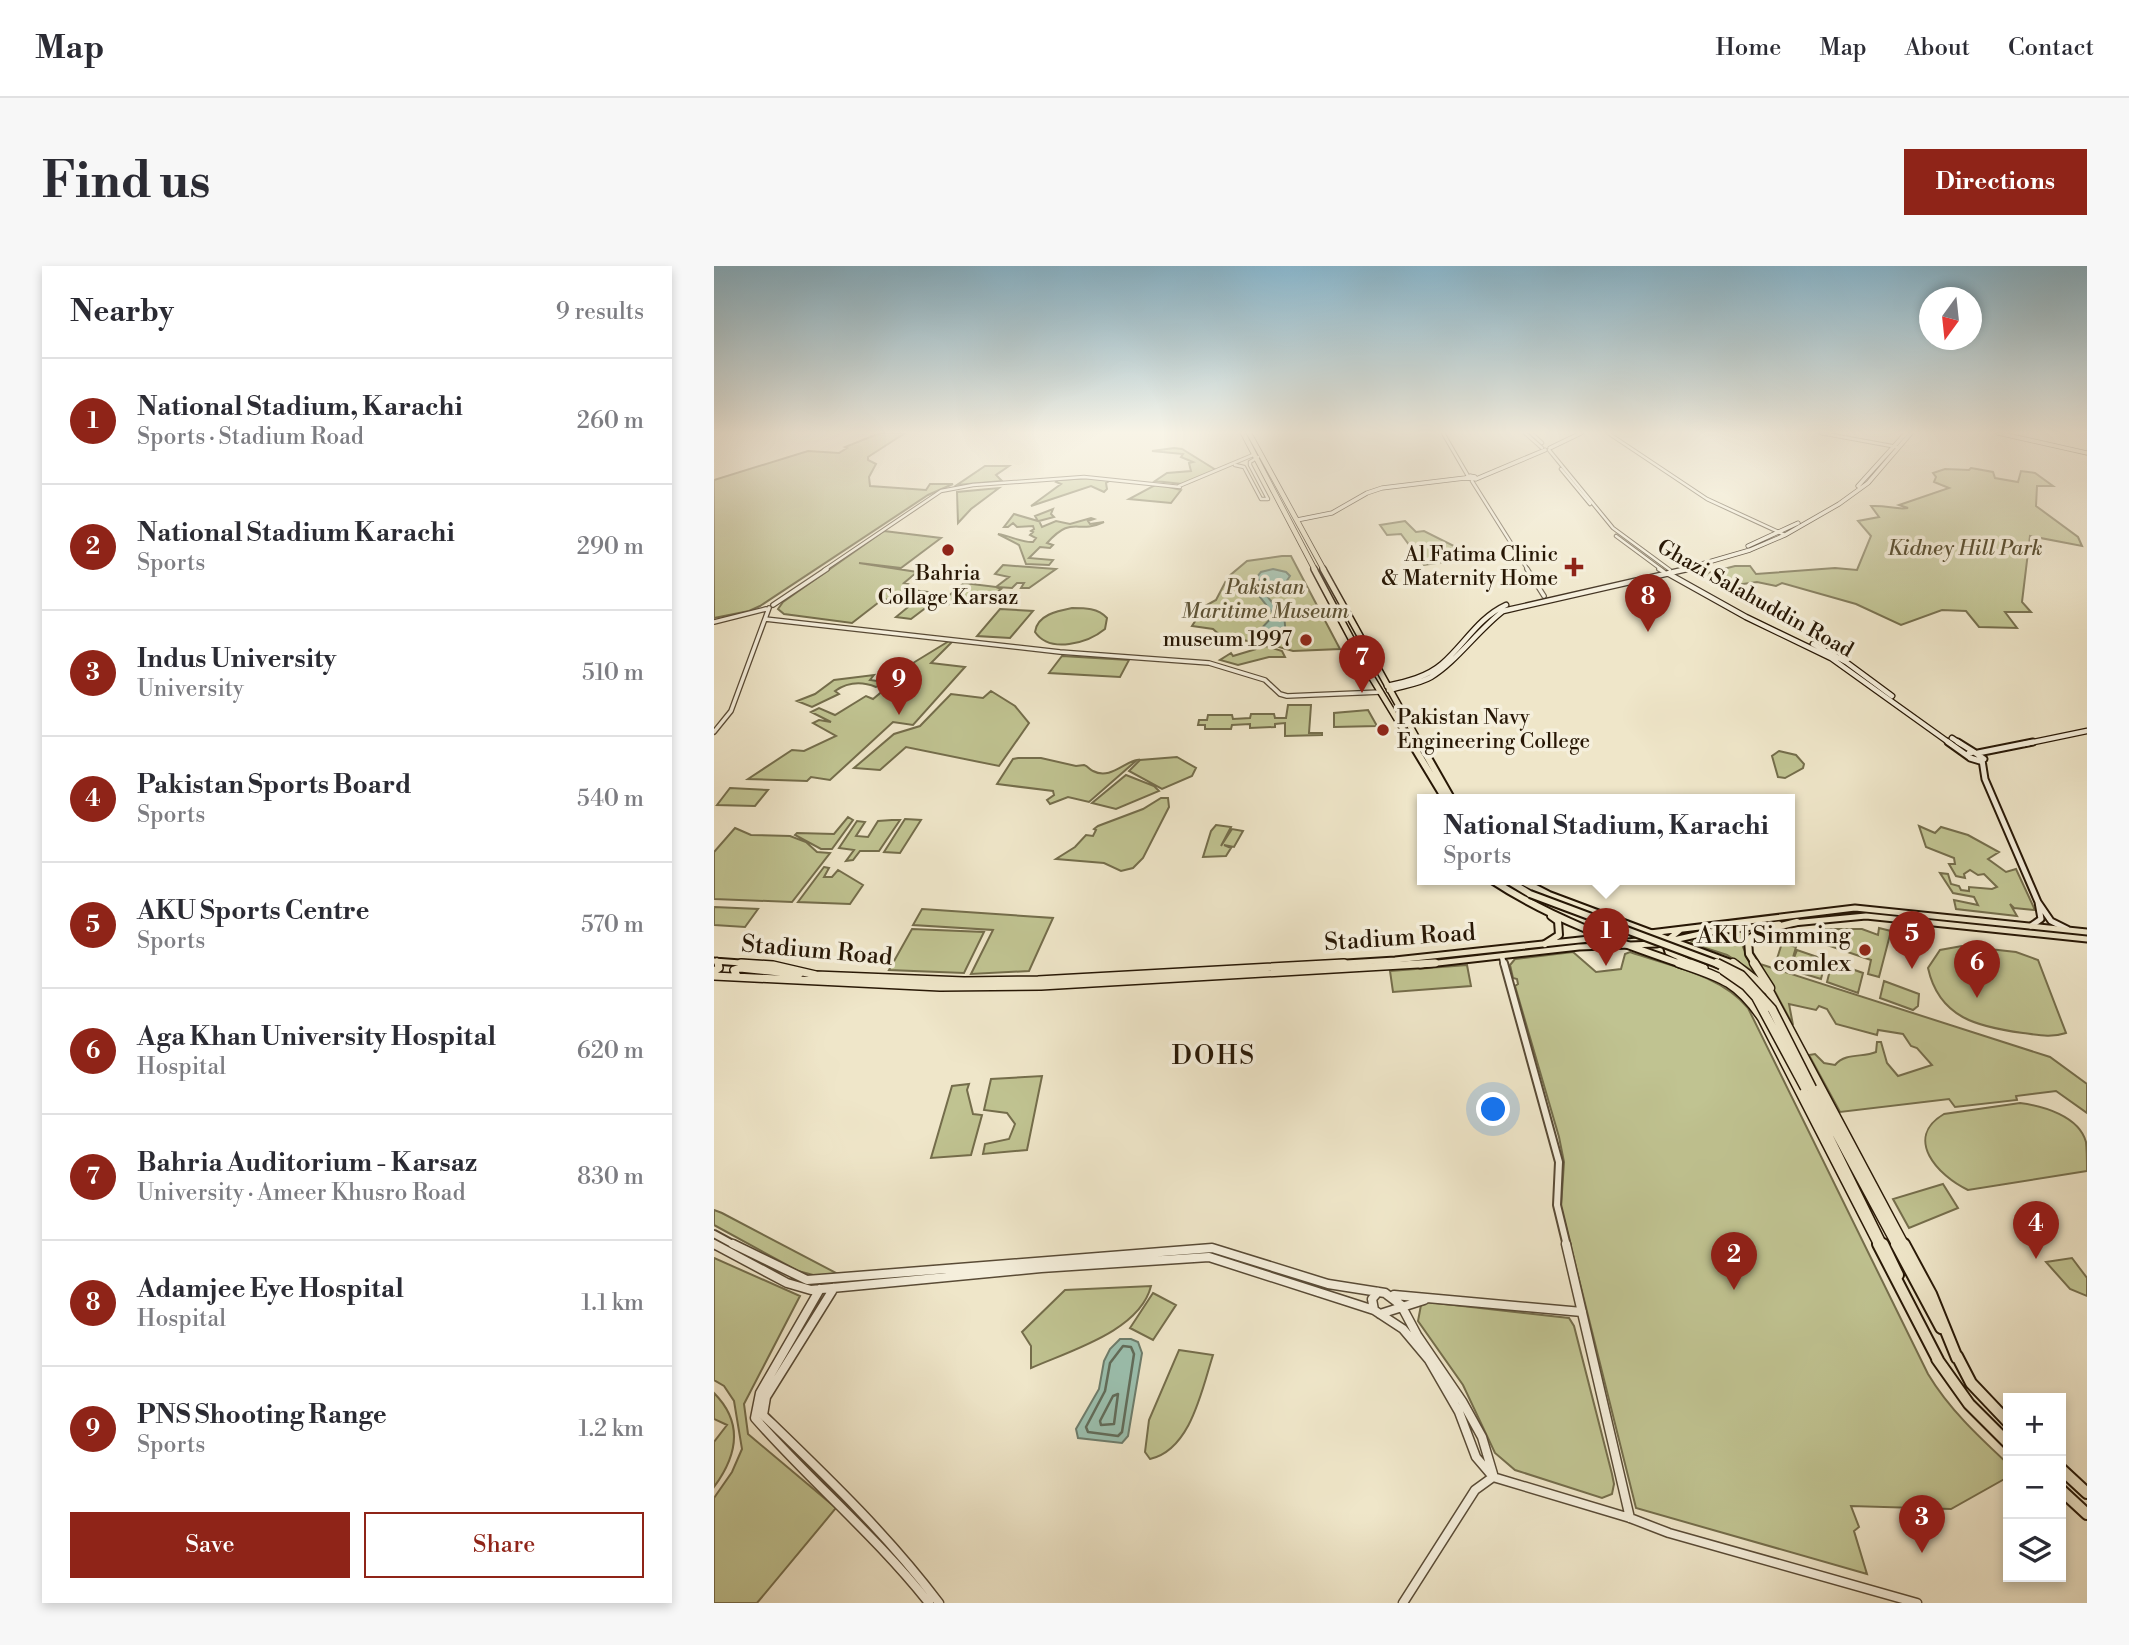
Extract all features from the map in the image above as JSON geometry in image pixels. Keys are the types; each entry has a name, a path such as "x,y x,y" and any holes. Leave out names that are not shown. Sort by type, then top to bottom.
{"highway":[{"path":"1277,495 1443,794"},
{"path":"1283,495 1385,689 1448,794"},
{"path":"1502,885 1630,946 1717,976 1733,985 1755,1006 1953,1388 2003,1438"},
{"path":"1507,885 1528,898 1710,965 1746,986 1764,1009 1971,1382 2003,1417"},
{"path":"1513,885 1558,921 1559,935 1545,944"},
{"path":"1530,885 1549,895 1654,932 1744,968 1758,979 1776,1002"},
{"path":"1797,922 1760,930 1748,940 1749,954 1770,987 1931,1294 1957,1358"},
{"path":"1808,1088 1938,1360"},
{"path":"2066,1474 2087,1493"},
{"path":"2066,1495 2087,1514"}],"main road":[{"path":"1297,520 1332,513 1363,495"},
{"path":"1385,689 1417,678 1440,666 1491,612 1515,603 1669,572 1750,550 1784,533 1845,495"},
{"name":"Ghazi Salahuddin Road","path":"1669,572 1746,617 1831,658 1973,755 2038,902 2051,921 2070,930"},
{"path":"1973,755 2087,731"},
{"path":"1973,755 1983,759 2000,750"},
{"name":"Ghazi Salahuddin Road","path":"1983,759 1984,775"},
{"path":"2031,926 2041,919 2038,902"},
{"name":"Stadium Road","path":"716,961 773,965 816,975 964,981 1038,979 1395,960 1613,938 1855,908 2087,932"},
{"path":"1600,946 1613,938 1616,925 1604,914"},
{"name":"Stadium Road","path":"714,974 860,985 1028,987 1416,965 1600,946 1630,946 1709,932 1848,917 1879,917 2087,939"},
{"path":"1684,928 1670,939 1668,952 1717,976"},
{"path":"714,974 719,968 716,961"},
{"path":"739,977 734,974 740,968 816,975"}],"street":[{"path":"714,621 768,607 931,495"},
{"path":"714,621 768,607 934,495"},
{"path":"1484,495 1545,598"},
{"name":"Ghazi Salahuddin Road","path":"1582,495 1611,531 1669,572"},
{"path":"1705,495 1730,512 1784,533"},
{"path":"714,732 730,712 768,607"},
{"path":"765,619 1060,652 1202,662 1235,669 1265,680 1280,694 1287,696 1385,689"},
{"path":"1502,957 1559,1162 1558,1205 1630,1518"},
{"path":"714,1234 786,1272 807,1280 1212,1248 1328,1283 1394,1296 1582,1312"},
{"path":"714,1244 803,1289 1041,1268 1209,1257 1377,1312 1404,1329 1429,1360 1459,1412 1476,1457 1493,1477 1669,1532 1917,1603"},
{"path":"838,1279 766,1397 763,1415 870,1520 925,1581 939,1603"},
{"path":"824,1280 760,1393 755,1418 895,1560 929,1603"},
{"path":"1377,1312 1373,1299 1378,1292"},
{"path":"1394,1296 1470,1416 1491,1461 1493,1477"},
{"path":"1377,1312 1428,1298"},
{"path":"1409,1321 1416,1303"},
{"path":"1403,1603 1475,1490 1493,1477"}],"green space":[{"path":"714,495 927,495 760,606 714,618"},
{"path":"957,495 989,495 971,509 958,523"},
{"path":"1045,495 1063,495 1031,506"},
{"path":"1136,495 1177,495 1171,503 1129,499"},
{"name":"Kidney Hill Park","path":"1927,495 2037,495 2036,506 2078,537 2082,546 2030,536 2022,602 2031,612 2005,612 2017,628 1979,627 1966,611 1942,610 1901,625 1856,604 1782,583 1776,586 1757,582 1722,587 1700,575 1735,566 1750,566 1756,574 1835,568 1857,570 1871,536 1858,521 1879,517 1871,506 1908,508 1899,505"},
{"path":"1053,509 1051,514 1054,517 1039,521 1042,527 1056,521 1070,524 1091,518 1094,519 1088,521 1090,524 1104,522 1063,529 1047,543 1053,545 1050,548 1040,547 1029,558 1053,560 1049,565 1026,564 1019,545 998,534 1033,542 1036,538 1030,535 1033,526 1017,527 1013,523 1004,527 1014,514 1038,521 1035,516"},
{"path":"1405,521 1416,532 1424,531 1454,546 1457,560 1424,565 1401,534 1387,535 1380,525"},
{"path":"884,531 941,538 901,568 859,563 917,572 904,583 908,584 904,589 944,594 911,619 896,617 913,603 883,599 852,623 784,614 778,609 783,602"},
{"name":"Pakistan Maritime Museum","path":"1291,556 1340,649 1293,651 1222,637 1213,629 1192,626 1205,606 1216,600 1228,577 1247,561"},
{"path":"1003,565 1056,569 1029,588 1021,588 1024,583 1017,583 1012,588 996,587 1009,577 995,574"},
{"path":"964,583 1001,589 983,604 968,602 963,606 940,603"},
{"path":"1072,608 1100,612 1107,618 1105,629 1089,638 1069,644 1050,643 1035,632 1044,618 1054,612"},
{"path":"1000,609 1033,611 1010,638 977,636"},
{"path":"949,641 952,642 931,663 965,667 913,725 893,722 830,780 811,777 807,781 748,779 792,750 804,751 836,736 813,723 819,720 831,722 811,712 819,708 835,715 866,696 873,699 914,665 913,663"},
{"path":"1266,646 1282,651 1285,657 1269,657 1238,665 1220,660 1231,653 1233,656"},
{"path":"1062,656 1129,660 1120,677 1049,673"},
{"path":"874,675 870,680 885,682 876,687 860,683 850,684 835,691 839,694 812,707 797,701 815,694 834,680"},
{"path":"991,691 1015,706 1029,723 999,766 906,747 880,770 854,768 894,734 920,726 951,694 983,698"},
{"path":"1288,705 1311,705 1309,733 1322,735 1285,736 1285,723 1275,724 1275,727 1250,728 1250,724 1232,725 1231,729 1205,729 1205,725 1198,725 1199,720 1207,720 1208,715 1232,715 1233,719 1250,718 1251,714 1274,714 1275,718 1286,718"},
{"path":"1368,710 1377,726 1334,727 1334,713"},
{"path":"1779,751 1796,755 1804,764 1803,768 1785,778 1778,777 1772,756"},
{"path":"1177,757 1196,768 1192,776 1162,789 1129,771 1140,760"},
{"path":"1041,758 1076,766 1084,765 1099,773 1111,772 1137,760 1089,802 1068,797 1050,804 1047,800 1054,795 1053,791 997,784 1013,759"},
{"path":"1126,775 1154,786 1159,791 1116,809 1092,803"},
{"path":"730,788 768,790 755,806 717,805"},
{"path":"1161,798 1168,798 1169,807 1143,858 1133,868 1121,871 1104,863 1056,859 1075,847 1086,835 1093,836 1096,830 1094,829 1098,826 1143,809"},
{"path":"848,817 853,820 832,849 821,849 795,835 834,834"},
{"path":"905,819 921,820 900,853 884,852"},
{"path":"900,820 879,851 860,851 853,860 846,861 854,850 839,848 857,821 865,822 856,836 868,837 878,821"},
{"path":"1216,825 1231,827 1221,846 1232,829 1243,831 1234,847 1224,845 1231,848 1226,856 1203,857 1211,831"},
{"path":"1919,826 1935,833 1941,827 1968,835 1999,852 1988,859 2006,872 2016,869 2035,910 2014,908 2010,904 2017,916 1956,909 1954,900 1978,905 1974,897 1953,893 1940,873 1948,874 1951,884 1959,886 1961,890 1969,891 1969,887 1997,887 1984,874 1978,875 1970,870 1964,874 1965,878 1956,876 1949,864 1955,864 1954,858 1926,847"},
{"path":"735,828 751,835 790,836 806,842 817,852 830,853 792,902 714,899 714,852"},
{"path":"824,867 829,868 824,877 832,877 838,870 863,885 850,904 798,902"},
{"path":"714,907 758,909 745,927 714,925"},
{"path":"922,909 1053,918 1029,971 971,974 993,930 913,925"},
{"name":"AKU Simming comlex","path":"1879,928 1891,931 1879,977 1868,974 1871,960 1818,942 1823,929 1862,929 1878,935"},
{"path":"912,929 984,932 964,973 889,970"},
{"path":"1743,930 1748,933 1743,947 1754,972 1727,955 1690,943 1696,938"},
{"path":"1782,943 1796,947 1790,968 1797,950 1826,960 1821,979 1775,965"},
{"path":"1962,946 2016,952 2038,960 2066,1033 2044,1036 2006,1031 1976,1023 1951,1009 1933,985 1928,968 1940,950"},
{"path":"1573,952 1596,972 1621,969 1625,954 1630,952 1709,979 1724,987 1748,1008 1928,1374 1955,1410 2003,1459 2003,1480 1951,1509 1851,1506 1859,1527 1854,1531 1867,1574 1636,1508 1561,1207 1564,1162 1515,986 1518,984 1517,979 1513,978 1510,965 1515,959"},
{"path":"1832,962 1863,973 1858,993 1827,982"},
{"path":"1760,964 2050,1057 2087,1084 2087,1113 2056,1091 2016,1096 2017,1100 1955,1107 1949,1099 1840,1112 1809,1055 1815,1054 1824,1063 1835,1065 1844,1058 1876,1052 1877,1042 1881,1042 1887,1063 1898,1076 1932,1065 1917,1048 1911,1046 1903,1034 1878,1030 1877,1035 1836,1024 1827,1009 1819,1006 1816,1010 1789,1004 1793,1025"},
{"path":"1467,965 1471,986 1393,992 1390,971"},
{"path":"1884,981 1919,994 1918,1006 1913,1010 1880,998"},
{"path":"1042,1076 1027,1150 983,1154 985,1144 1009,1139 1015,1124 1007,1113 984,1110 991,1079"},
{"path":"969,1084 967,1090 973,1114 982,1115 971,1155 931,1158 952,1086"},
{"path":"2020,1103 2049,1110 2076,1125 2086,1142 2087,1171 1968,1190 1946,1176 1929,1156 1926,1134 1932,1124 1944,1114"},
{"path":"1943,1184 1958,1208 1909,1228 1893,1199"},
{"path":"714,1210 838,1274 817,1276 798,1271 714,1225"},
{"path":"714,1258 800,1296 744,1404 748,1434 836,1508 757,1603 714,1603 714,1498 732,1472 742,1449 734,1401 724,1386 714,1380"},
{"path":"2072,1258 2087,1278 2087,1296 2070,1289 2046,1262"},
{"path":"1151,1286 1144,1302 1118,1327 1101,1338 1031,1368 1031,1346 1022,1332 1065,1290"},
{"path":"1153,1293 1176,1305 1153,1340 1130,1328"},
{"path":"1427,1302 1569,1318 1574,1326 1612,1474 1612,1494 1602,1498 1515,1470 1495,1453 1463,1385 1418,1321 1421,1305"},
{"path":"1179,1350 1213,1355 1199,1400 1185,1431 1176,1444 1150,1459 1145,1452 1149,1420"},
{"path":"714,1393 730,1416 734,1440 728,1463 714,1487 714,1442 727,1425 714,1419"}],"water":[{"path":"1273,569 1286,572 1290,576 1286,582 1275,585 1267,596 1284,620 1285,633 1274,638 1262,637 1259,631 1274,615 1260,597 1263,587 1257,577 1261,572"},
{"path":"1120,1339 1138,1342 1142,1353 1128,1436 1122,1443 1078,1438 1076,1429 1099,1389 1104,1361 1110,1349"}],"place":[{"name":"Bahria Collage Karsaz","path":"948,550"},
{"name":"Al Fatima Clinic & Maternity Home","path":"1574,567"},
{"name":"Adamjee Eye Hospital","path":"1648,632"},
{"name":"museum 1997","path":"1306,640"},
{"name":"Bahria Auditorium - Karsaz","path":"1362,693"},
{"name":"PNS Shooting Range","path":"899,715"},
{"name":"Pakistan Navy Engineering College","path":"1383,730"},
{"name":"AKU Simming comlex","path":"1865,950"},
{"name":"National Stadium, Karachi","path":"1606,966"},
{"name":"AKU Sports Centre","path":"1912,969"},
{"name":"Aga Khan University Hospital","path":"1977,998"},
{"name":"Pakistan Sports Board","path":"2036,1259"},
{"name":"National Stadium Karachi","path":"1734,1290"},
{"name":"Indus University","path":"1922,1553"}],"district":[{"name":"DOHS","path":"1214,1056"}]}
